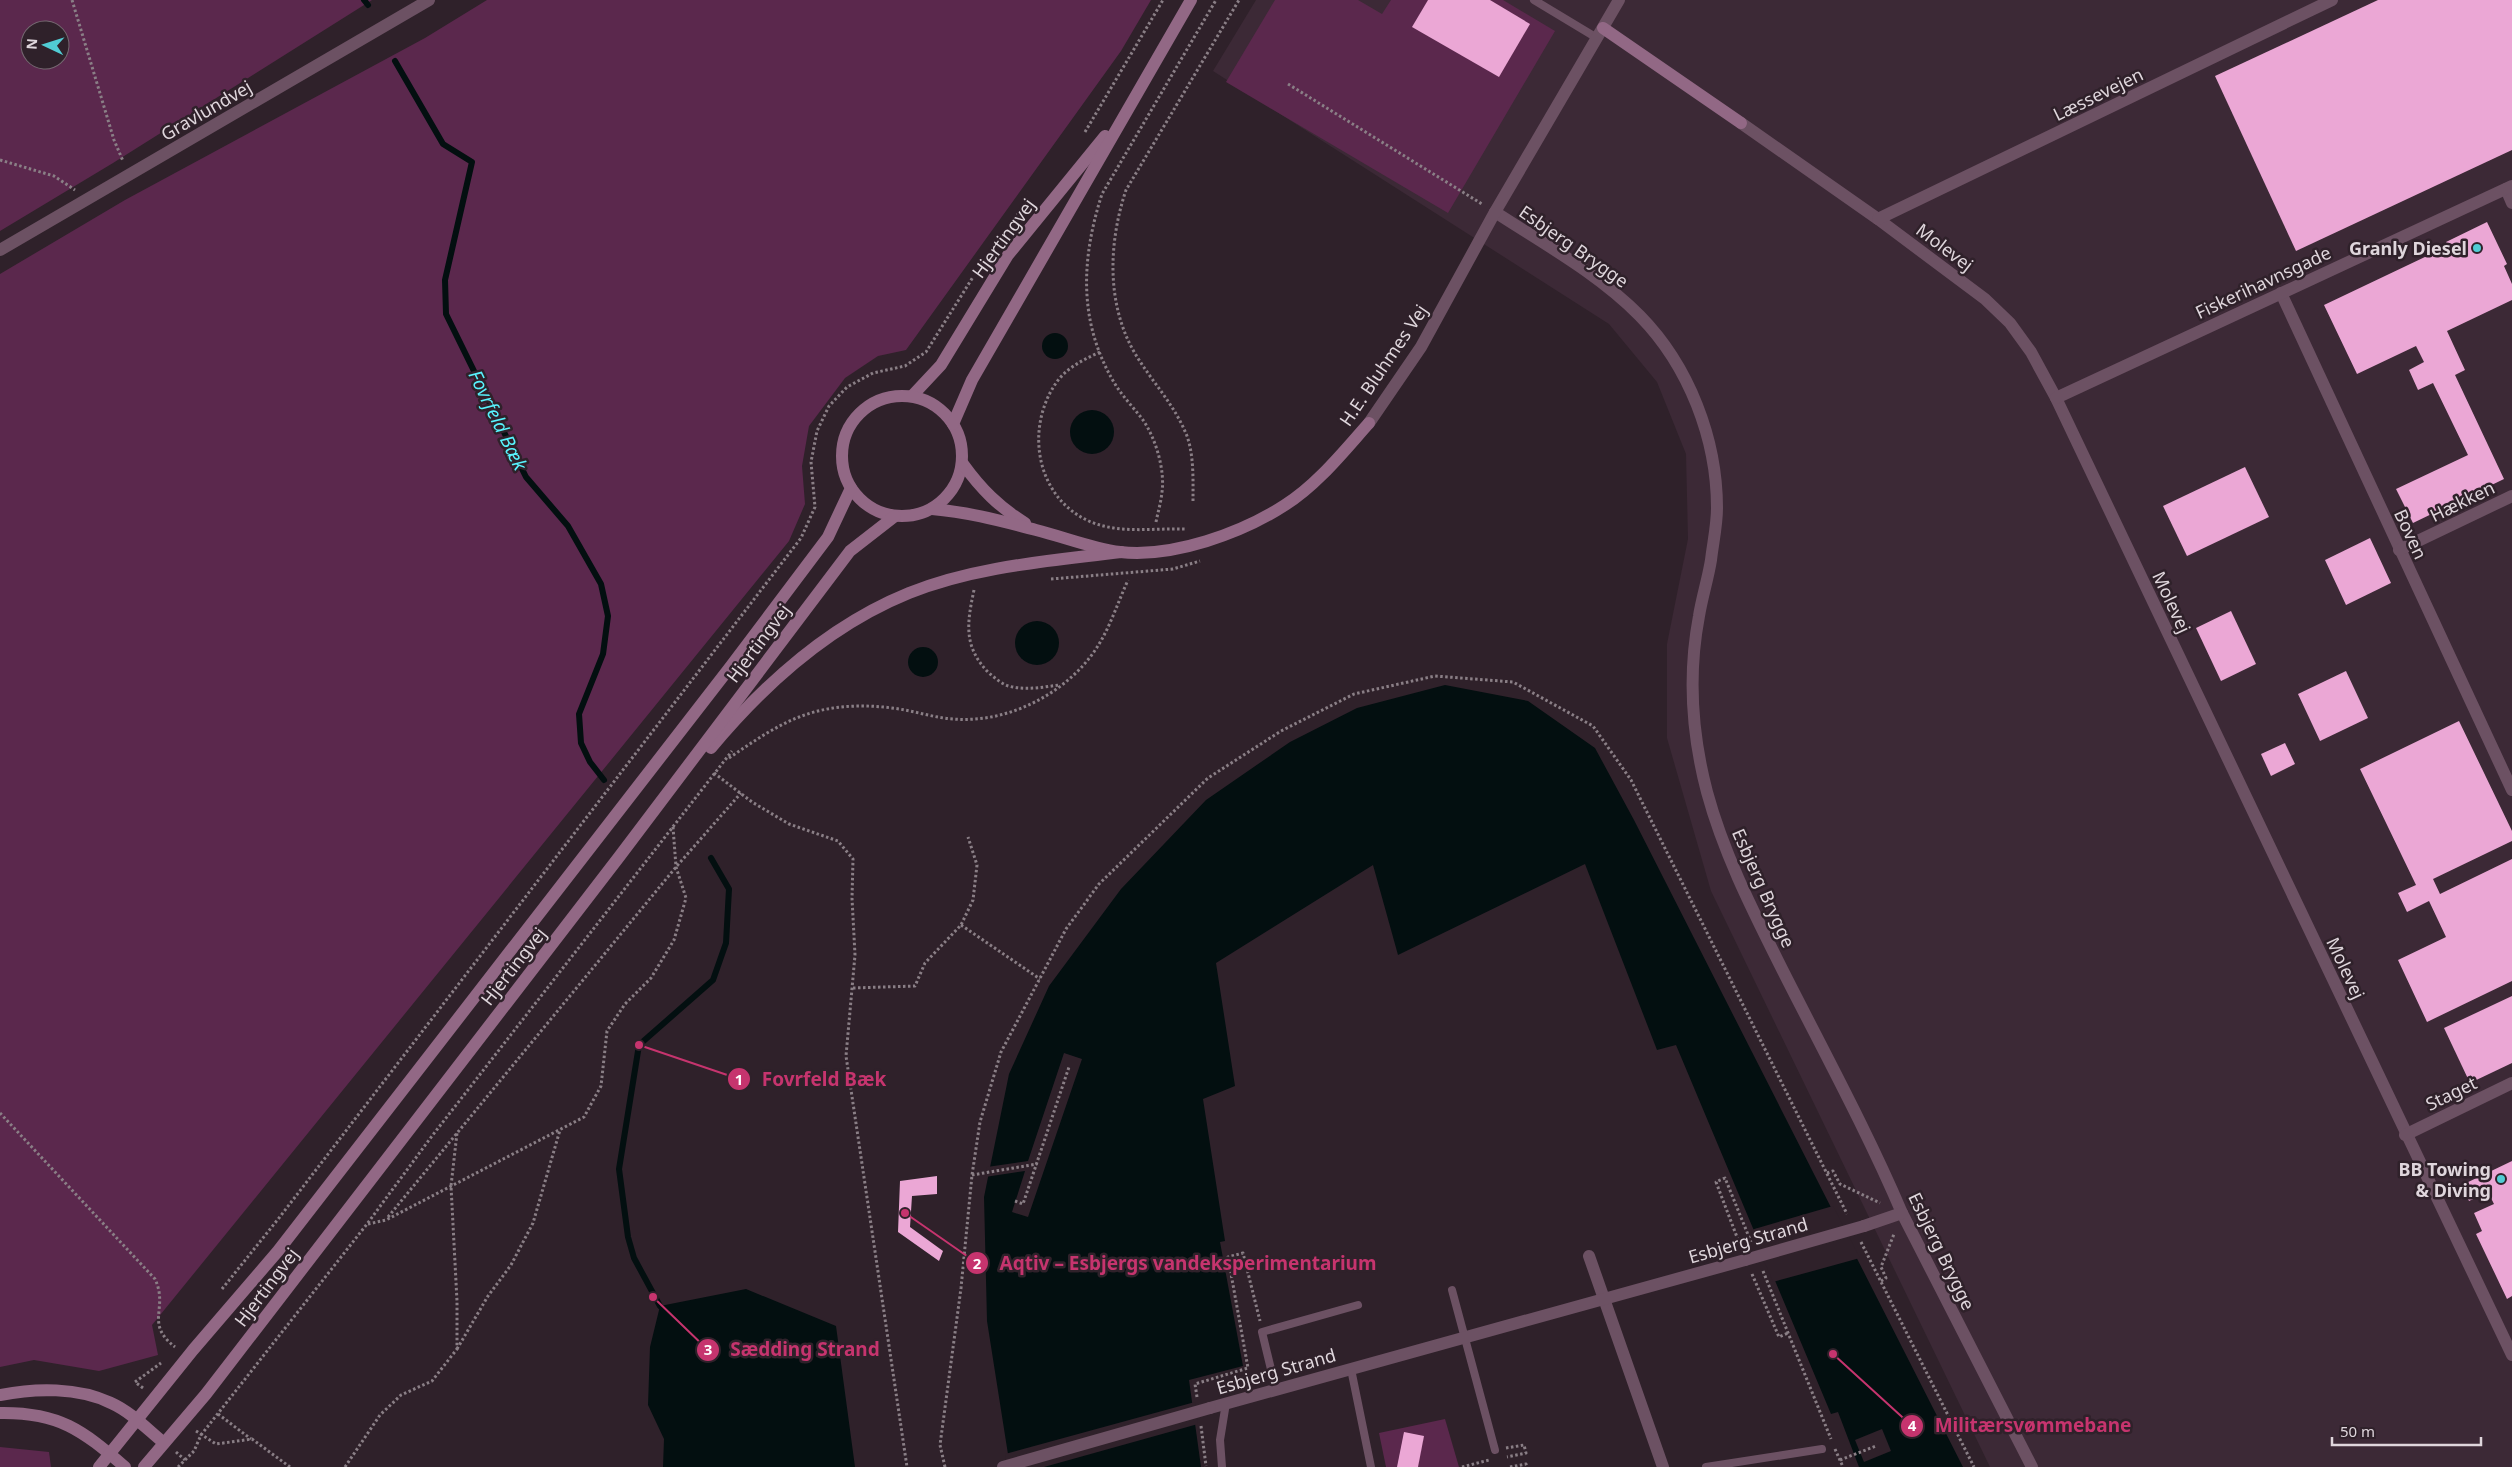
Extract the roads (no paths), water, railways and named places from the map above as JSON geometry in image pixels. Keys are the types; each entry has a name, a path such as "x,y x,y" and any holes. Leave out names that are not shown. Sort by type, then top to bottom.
{"main road":[{"name":"Hjertingvej","path":"953,424 972,380 1191,0"},
{"name":"Molevej","path":"1600,33 1741,123"},
{"name":"Hjertingvej","path":"912,396 941,365 1008,255 1130,105"},
{"path":"912,396 928,401 942,411 953,424 961,443 962,464 957,482 947,498 932,509 914,516 895,516 878,511 862,502 851,488 844,469 842,450 848,431 859,415 874,403 893,397 912,396"},
{"name":"H.E. Bluhmes Vej","path":"932,509 968,512 1078,543 1121,552 1155,551 1189,546 1234,532 1286,505 1332,464 1369,423"},
{"name":"H.E. Bluhmes Vej","path":"962,464 983,492 1009,514 1036,530"},
{"name":"Hjertingvej","path":"99,1467 278,1251 737,658 828,537 851,488"},
{"name":"Hjertingvej","path":"144,1467 206,1394 619,857 850,551 895,516"},
{"path":"619,857 728,727 788,666 854,619 910,592 977,573 1121,552"},
{"path":"0,1394 21,1391 69,1391 110,1402 164,1443"},
{"path":"0,1413 39,1415 66,1422 86,1434 125,1467"}],"street":[{"name":"Gravlundvej","path":"0,250 429,0"},
{"name":"H.E. Bluhmes Vej","path":"1369,423 1420,348 1495,212 1619,0"},
{"name":"Læssevejen","path":"1878,219 2332,0"},
{"name":"Molevej","path":"1741,123 1878,219 1985,299 2010,323 2031,352 2056,398 2405,1135 2512,1355"},
{"path":"2509,188 2512,203"},
{"name":"Fiskerihavnsgade","path":"2056,398 2509,188"},
{"name":"Esbjerg Brygge","path":"1495,212 1594,277 1640,316 1673,357 1697,405 1712,456 1717,509 1711,562 1699,616 1691,677 1696,732 1706,791 1726,853 1762,930 1884,1171 1902,1214 2032,1467"},
{"name":"Boven","path":"2281,293 2512,790"},
{"name":"Hækken","path":"2399,550 2512,496"},
{"name":"Staget","path":"2405,1135 2512,1083"},
{"name":"Esbjerg Strand","path":"1002,1467 1351,1368 1465,1338 1750,1255 1902,1214"},
{"path":"1589,1256 1663,1467"}],"lane":[{"path":"1534,0 1600,33"},
{"path":"1452,1290 1495,1450"},
{"path":"1276,1390 1262,1332 1358,1305"},
{"name":"Esbjerg Strand","path":"1351,1368 1371,1467"},
{"path":"1222,1467 1220,1440 1226,1404"},
{"path":"1706,1467 1822,1449"}],"waterway":[{"name":"Fovrfeld Bæk","path":"364,0 368,5"},
{"name":"Fovrfeld Bæk","path":"395,61 443,144 472,162 445,280 446,314 526,477 568,526 601,584 608,616 603,654 579,714 581,743 590,762 604,780"},
{"name":"Fovrfeld Bæk","path":"660,1306 634,1258 628,1237 619,1169 639,1045 713,980 726,943 729,889 711,858"}],"place":[{"name":"Granly Diesel","path":"2477,248"},
{"name":"Fovrfeld Bæk","path":"639,1045"},
{"name":"BB Towing & Diving","path":"2501,1179"},
{"name":"Aqtiv – Esbjergs vandeksperimentarium","path":"905,1213"},
{"name":"Sædding Strand","path":"653,1297"},
{"name":"Militærsvømmebane","path":"1833,1354"}]}
